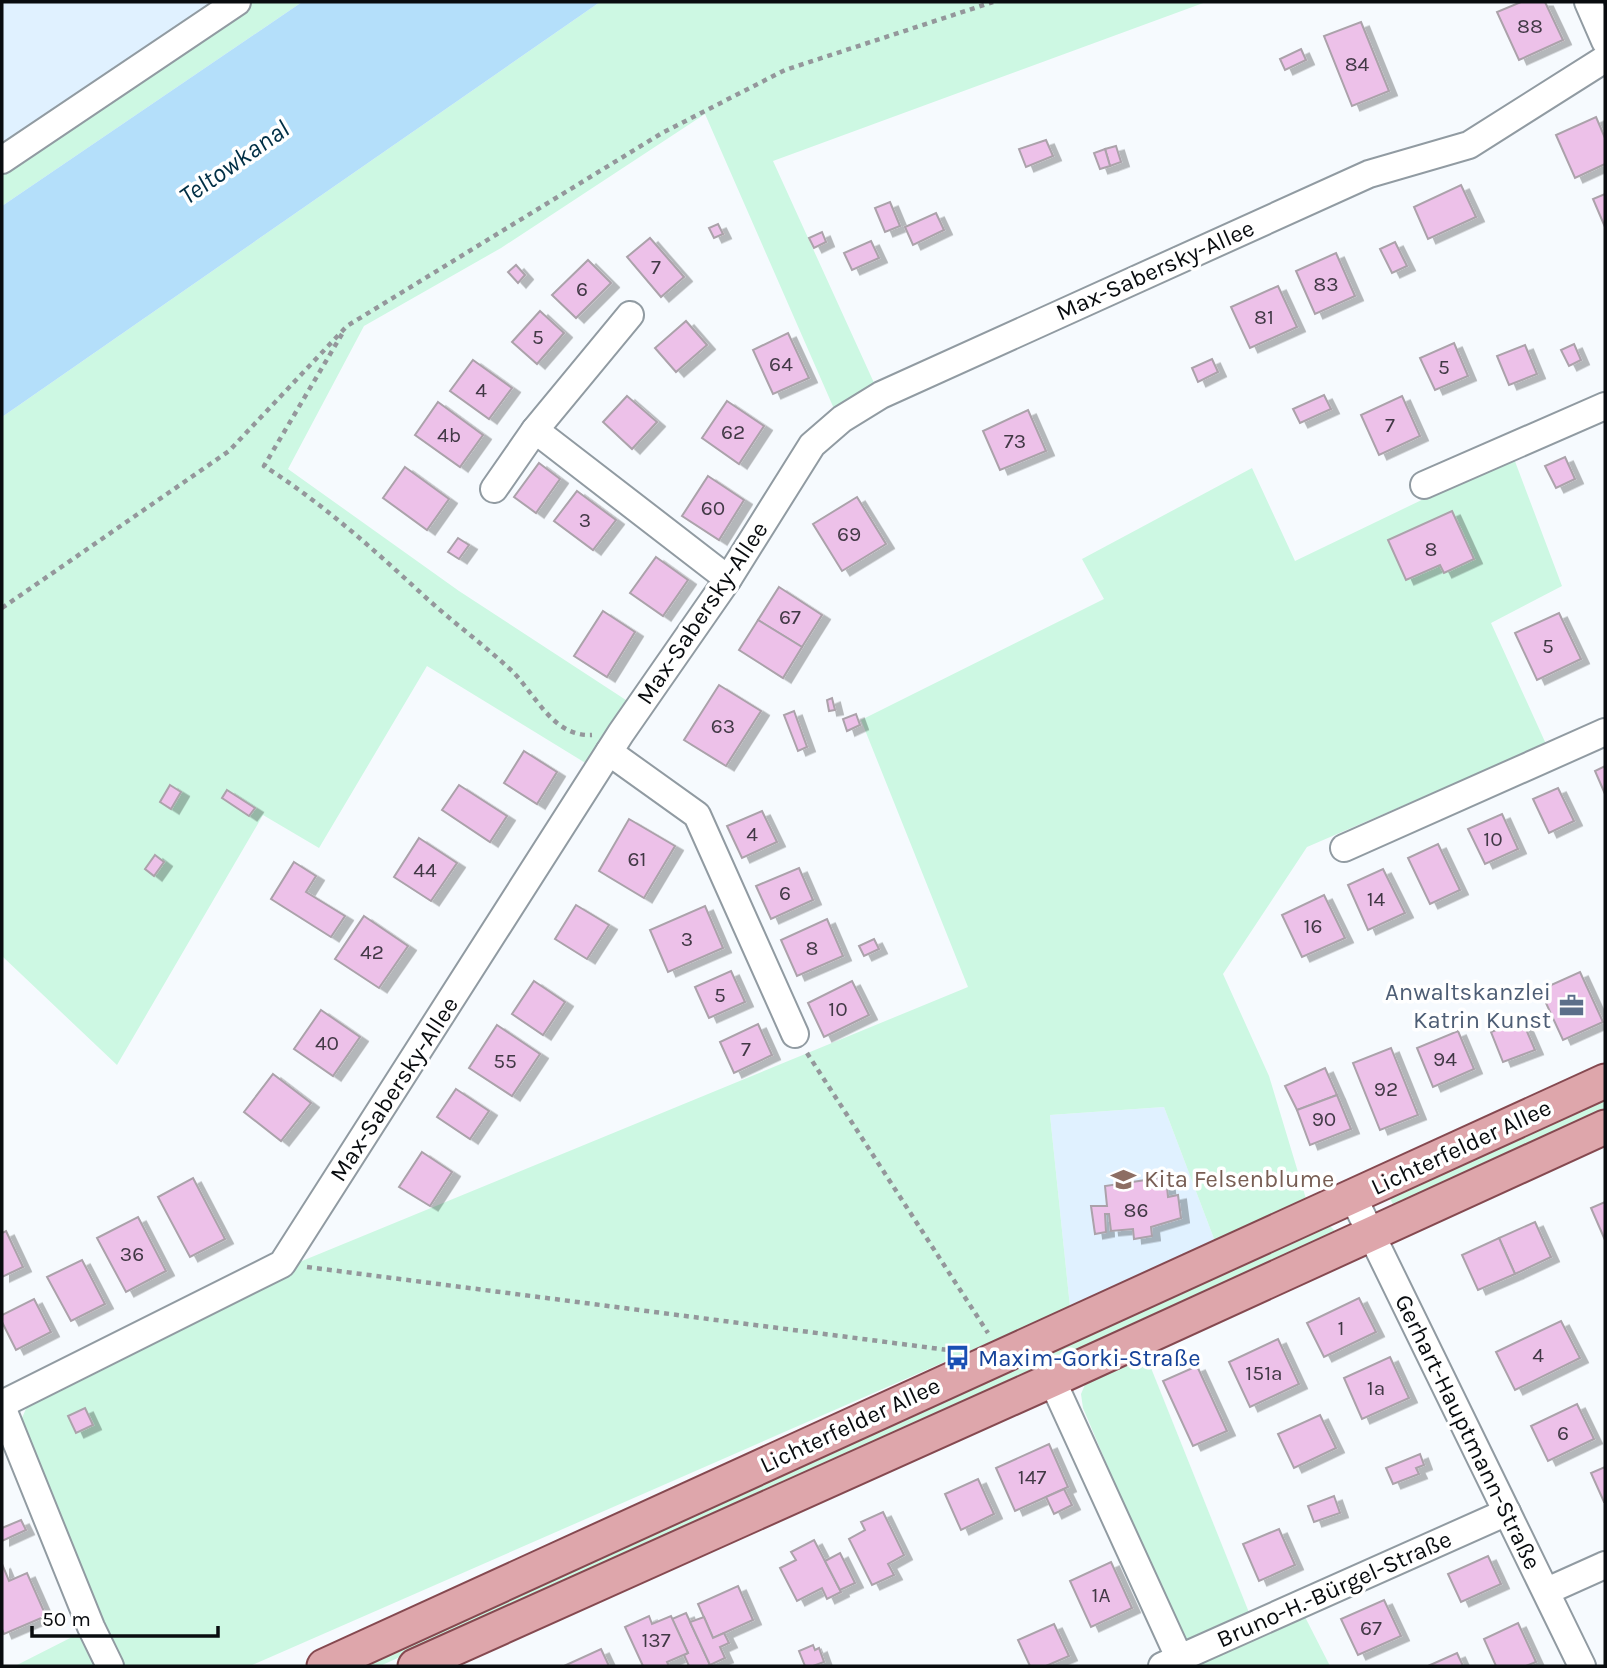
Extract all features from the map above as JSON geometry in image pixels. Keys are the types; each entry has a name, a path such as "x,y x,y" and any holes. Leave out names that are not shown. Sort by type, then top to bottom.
{"main road":[{"name":"Lichterfelder Allee","path":"324,1666 1605,1081"},
{"name":"Lichterfelder Allee","path":"415,1666 1052,1380 1605,1127"}],"street":[{"path":"2,160 237,2"},
{"path":"1588,2 1605,41"},
{"name":"Max-Sabersky-Allee","path":"282,1264 615,743 728,579 812,445 842,419 881,394 1370,174 1469,145 1605,59"},
{"path":"494,489 535,430 629,315"},
{"path":"1424,485 1605,406"},
{"path":"535,430 728,579"},
{"path":"1344,848 1605,732"},
{"path":"615,743 696,815 795,1034"},
{"name":"Gerhart-Hauptmann-Straße","path":"1353,1197 1582,1666"},
{"path":"110,1666 90,1627 2,1406 282,1264"},
{"path":"1052,1380 1175,1664"},
{"name":"Bruno-H.-Bürgel-Straße","path":"1175,1664 1507,1512"},
{"path":"1547,1591 1605,1564"}],"path":[{"path":"2,608 229,451 347,326 662,133 785,70 993,2"},
{"path":"347,326 264,466 294,485 375,550 512,672 550,718 568,731 615,743"},
{"path":"795,1034 993,1341 999,1358"},
{"path":"282,1264 956,1351"}],"shaded area":[{"path":"2,2 225,2 2,154"},
{"name":"Kita Felsenblume","path":"1164,1107 1216,1244 1070,1307 1050,1115"}],"green space":[{"path":"225,2 302,2 2,206 2,154"},
{"path":"600,2 1206,2 773,161 875,385 835,411 705,114 501,248 364,326 288,469 459,591 632,704 592,767 427,666 319,848 263,815 117,1065 2,956 2,417"},
{"path":"1513,456 1562,586 1491,623 1546,744 1307,847 1223,974 1269,1076 1307,1202 1216,1244 1164,1107 1050,1115 1070,1307 250,1666 15,1666 80,1633 19,1425 28,1404 302,1261 968,987 861,720 1104,599 1082,559 1252,468 1295,561"},
{"path":"1605,1096 1605,1114 1396,1211 1389,1196"},
{"path":"1313,1226 1331,1227 1336,1232 1333,1238 380,1666 346,1666"},
{"path":"1145,1353 1250,1615 1196,1639 1185,1639 1178,1633 1083,1408 1081,1394 1087,1380"},
{"path":"1303,1613 1330,1666 1197,1666 1198,1661"}],"water":[{"name":"Teltowkanal","path":"302,2 600,2 2,417 2,206"}],"building":[{"path":"1521,2 1545,2 1563,40 1519,60 1497,12"},
{"path":"1361,22 1389,91 1352,106 1324,36"},
{"path":"1301,49 1306,60 1285,70 1280,59"},
{"path":"1596,117 1605,138 1605,164 1575,178 1556,135"},
{"path":"1046,140 1053,156 1026,167 1019,149"},
{"path":"1116,146 1121,162 1110,166 1105,149"},
{"path":"1105,149 1110,166 1100,169 1094,153"},
{"path":"1461,185 1476,217 1428,239 1414,207"},
{"path":"1605,194 1605,227 1593,199"},
{"path":"890,202 900,226 885,232 875,208"},
{"path":"936,213 944,230 913,245 905,227"},
{"path":"718,224 723,234 714,238 709,228"},
{"path":"822,232 826,242 814,248 809,238"},
{"path":"650,238 684,277 661,297 627,257"},
{"path":"871,241 879,258 852,270 844,253"},
{"path":"1395,242 1407,266 1392,273 1380,249"},
{"path":"1336,253 1355,296 1315,314 1296,271"},
{"path":"588,260 611,283 576,318 552,295"},
{"path":"516,265 525,275 518,283 508,272"},
{"path":"1278,286 1297,327 1250,348 1231,307"},
{"path":"540,311 564,333 537,364 512,342"},
{"path":"686,321 707,345 676,372 655,348"},
{"path":"788,333 809,378 773,394 753,350"},
{"path":"1454,343 1468,376 1435,390 1420,358"},
{"path":"1574,344 1581,360 1569,366 1561,350"},
{"path":"1525,345 1537,374 1509,385 1497,356"},
{"path":"1212,359 1218,372 1198,382 1192,368"},
{"path":"473,360 512,388 489,419 450,391"},
{"path":"1324,395 1331,409 1300,423 1293,409"},
{"path":"627,396 657,422 632,449 603,422"},
{"path":"1402,396 1420,436 1379,455 1361,415"},
{"path":"727,401 764,426 739,464 702,438"},
{"path":"438,402 483,435 460,467 415,435"},
{"path":"1028,410 1046,451 1000,470 983,431"},
{"path":"1565,457 1575,479 1556,488 1545,466"},
{"path":"539,463 560,479 536,513 514,497"},
{"path":"405,467 449,499 427,530 383,498"},
{"path":"708,476 744,500 719,540 682,516"},
{"path":"577,491 616,520 593,550 554,521"},
{"path":"857,497 886,544 842,571 813,524"},
{"path":"1452,511 1474,559 1444,573 1440,565 1406,580 1388,540"},
{"path":"458,538 469,545 459,559 448,552"},
{"path":"656,557 688,580 663,616 630,593"},
{"path":"779,587 822,615 802,647 758,620"},
{"path":"603,611 635,632 607,677 574,656"},
{"path":"1559,613 1581,659 1537,680 1515,633"},
{"path":"758,620 802,647 783,678 739,650"},
{"path":"719,685 761,711 726,766 684,740"},
{"path":"832,698 835,710 829,711 827,700"},
{"path":"794,711 807,747 798,751 784,715"},
{"path":"856,714 860,725 847,731 843,719"},
{"path":"524,751 557,772 537,804 504,783"},
{"path":"1605,766 1605,794 1595,771"},
{"path":"170,785 181,792 171,809 160,802"},
{"path":"459,785 507,816 490,842 442,810"},
{"path":"1558,788 1574,821 1549,833 1533,799"},
{"path":"227,790 255,808 249,816 222,798"},
{"path":"762,811 777,842 742,858 727,826"},
{"path":"1502,814 1518,849 1485,864 1468,829"},
{"path":"629,819 675,846 644,898 599,871"},
{"path":"419,838 457,863 431,901 394,877"},
{"path":"1438,844 1460,890 1430,904 1408,858"},
{"path":"155,855 164,862 154,876 145,869"},
{"path":"294,862 316,876 306,892 345,916 331,937 271,899"},
{"path":"799,868 813,900 771,919 756,886"},
{"path":"1383,869 1405,913 1368,930 1348,885"},
{"path":"1324,895 1345,938 1302,957 1282,915"},
{"path":"576,905 609,925 587,959 555,939"},
{"path":"705,906 723,948 668,972 650,930"},
{"path":"364,916 408,946 379,988 335,959"},
{"path":"827,919 843,956 797,976 781,940"},
{"path":"874,939 879,949 864,956 859,946"},
{"path":"731,971 745,1002 709,1018 695,987"},
{"name":"Anwaltskanzlei Katrin Kunst","path":"1580,972 1603,1022 1563,1040 1540,990"},
{"path":"534,981 565,1002 543,1035 512,1014"},
{"path":"852,981 869,1015 824,1037 808,1003"},
{"path":"321,1010 360,1037 333,1076 294,1049"},
{"path":"1522,1020 1535,1050 1503,1062 1491,1032"},
{"path":"758,1024 772,1055 734,1073 720,1042"},
{"path":"497,1025 540,1054 512,1096 469,1068"},
{"path":"1458,1031 1474,1069 1433,1087 1417,1048"},
{"path":"1391,1048 1418,1115 1380,1130 1353,1063"},
{"path":"1325,1068 1337,1095 1297,1110 1285,1086"},
{"path":"273,1074 311,1103 281,1141 244,1112"},
{"path":"456,1089 489,1111 470,1139 437,1117"},
{"path":"1337,1095 1351,1129 1310,1145 1297,1110"},
{"path":"422,1152 452,1172 430,1206 399,1187"},
{"path":"1166,1177 1168,1197 1178,1195 1181,1218 1151,1227 1152,1236 1134,1239 1133,1229 1111,1231 1109,1214 1105,1214 1106,1232 1095,1234 1091,1206 1107,1206 1105,1186"},
{"path":"193,1178 225,1239 190,1257 158,1197"},
{"path":"1605,1202 1605,1240 1591,1208"},
{"path":"138,1217 166,1271 126,1292 97,1238"},
{"path":"1535,1222 1551,1257 1515,1274 1499,1238"},
{"path":"6,1231 23,1267 2,1277 2,1233"},
{"path":"1499,1238 1515,1274 1478,1290 1462,1255"},
{"path":"82,1260 105,1304 71,1321 47,1277"},
{"path":"1359,1298 1376,1332 1324,1357 1307,1323"},
{"path":"34,1299 51,1332 16,1350 2,1322 2,1315"},
{"path":"1561,1321 1580,1358 1515,1390 1496,1352"},
{"path":"1278,1339 1299,1384 1250,1407 1229,1362"},
{"path":"1390,1357 1409,1398 1362,1419 1344,1378"},
{"path":"1197,1366 1227,1431 1193,1446 1163,1381"},
{"path":"1577,1404 1594,1439 1548,1461 1531,1426"},
{"path":"85,1408 93,1425 76,1433 68,1416"},
{"path":"1320,1415 1336,1448 1294,1468 1278,1434"},
{"path":"1049,1444 1068,1487 1015,1511 996,1468"},
{"path":"1420,1454 1424,1465 1416,1468 1419,1474 1393,1484 1386,1468"},
{"path":"1605,1467 1605,1502 1604,1502 1591,1473"},
{"path":"978,1479 994,1514 961,1530 945,1494"},
{"path":"1064,1489 1072,1505 1054,1514 1046,1497"},
{"path":"1334,1496 1340,1513 1314,1522 1308,1506"},
{"path":"883,1512 904,1555 888,1564 894,1575 872,1585 849,1539 865,1530 861,1522"},
{"path":"21,1520 26,1530 2,1541 2,1528"},
{"path":"1279,1529 1295,1565 1259,1581 1243,1544"},
{"path":"814,1540 841,1592 827,1599 822,1588 797,1601 780,1568 796,1560 791,1552"},
{"path":"840,1553 855,1583 840,1590 825,1561"},
{"path":"1488,1556 1501,1584 1461,1602 1448,1574"},
{"path":"1111,1562 1132,1608 1091,1627 1070,1581"},
{"path":"2,1564 9,1581 27,1573 46,1616 4,1634 2,1629"},
{"path":"738,1586 753,1620 713,1638 698,1604"},
{"path":"1384,1600 1401,1636 1358,1655 1341,1619"},
{"path":"686,1613 710,1665 689,1666 684,1655 688,1653 672,1619"},
{"path":"649,1616 652,1624 671,1616 688,1653 667,1662 669,1666 643,1666 625,1627"},
{"path":"704,1617 713,1638 724,1633 729,1643 720,1647 725,1658 710,1665 690,1622"},
{"path":"1518,1623 1536,1662 1526,1666 1496,1666 1484,1639"},
{"path":"1054,1624 1069,1656 1046,1666 1030,1666 1018,1640"},
{"path":"813,1645 815,1650 819,1648 824,1662 805,1666 799,1651"},
{"path":"601,1649 609,1666 564,1666"},
{"path":"1457,1653 1463,1666 1428,1666"}],"place":[{"name":"Anwaltskanzlei Katrin Kunst","path":"1571,1006"},
{"name":"Kita Felsenblume","path":"1124,1179"},
{"name":"Maxim-Gorki-Straße","path":"958,1358"}]}
